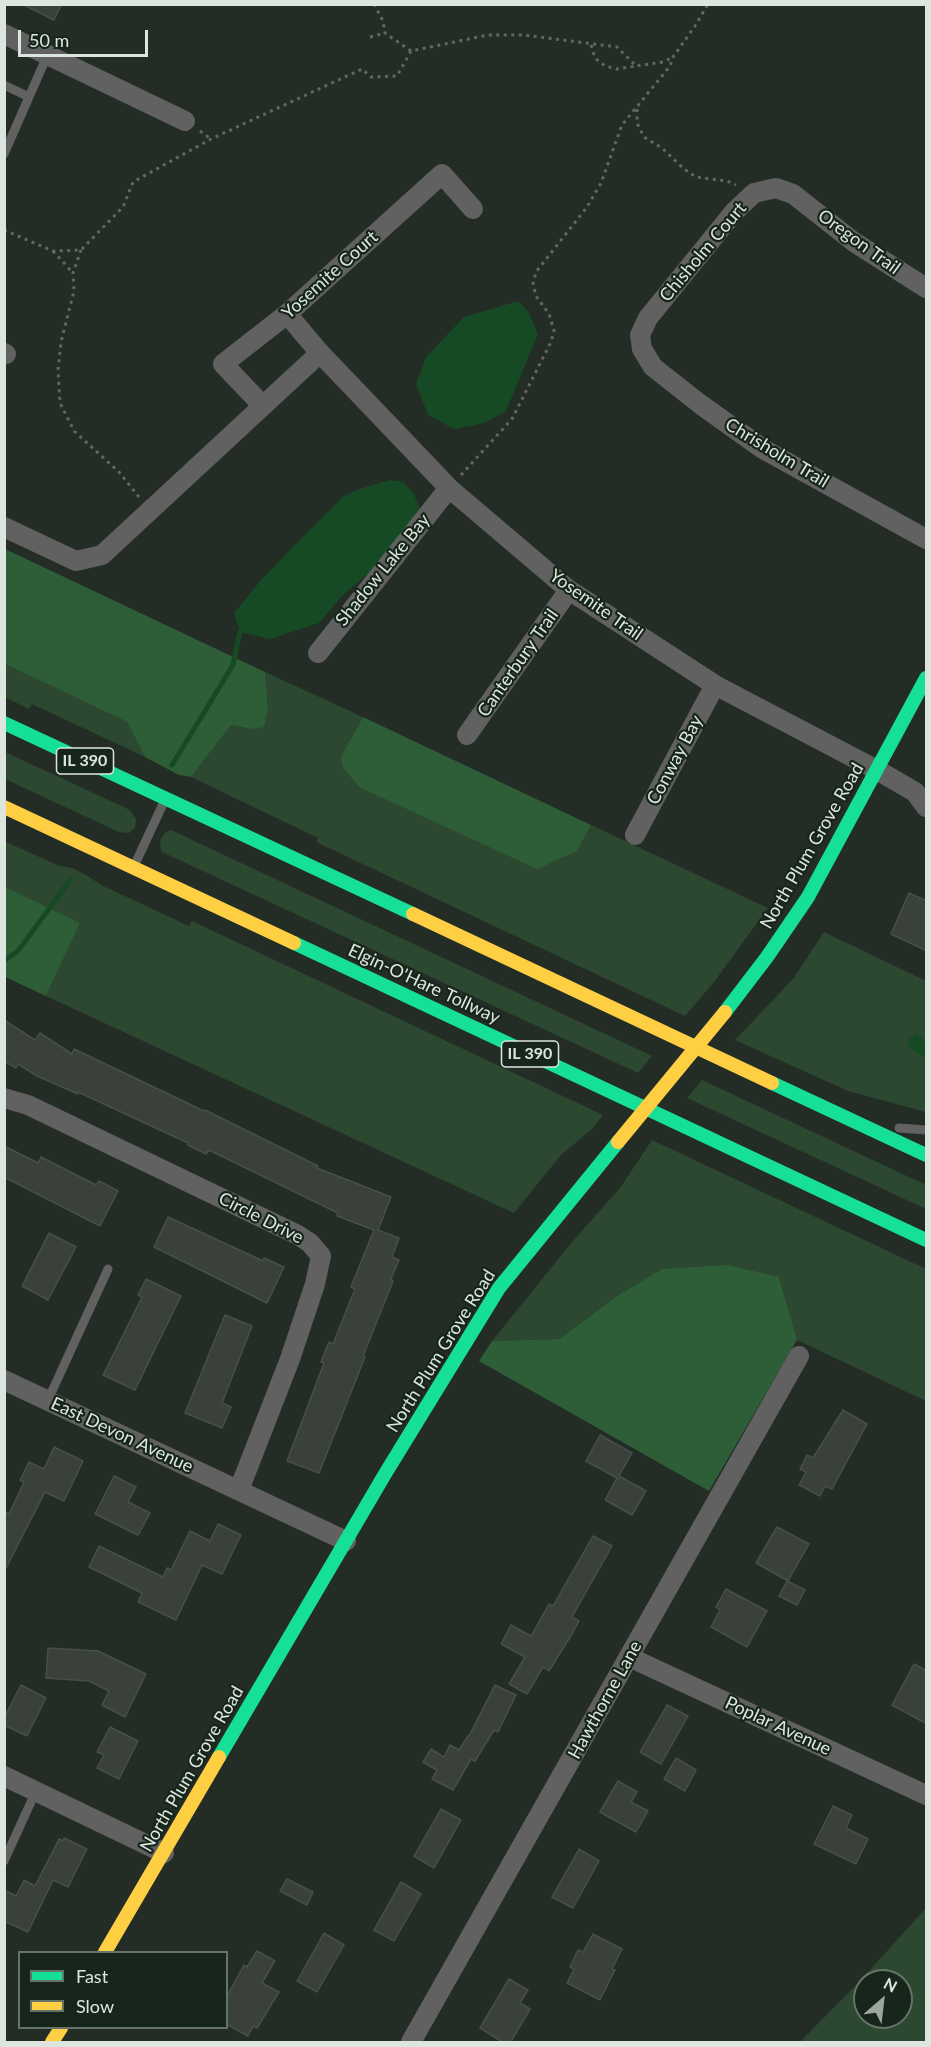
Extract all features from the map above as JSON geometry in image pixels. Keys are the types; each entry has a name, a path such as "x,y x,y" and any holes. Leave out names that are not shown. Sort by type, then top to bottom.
{"main road":[{"name":"North Plum Grove Road","path":"106,1951 346,1541 499,1288 725,1012 767,957 808,897 927,678"},
{"name":"IL 390","path":"4,723 927,1155"},
{"name":"Elgin-O'Hare Tollway","path":"4,807 927,1240"},
{"path":"52,2043 60,2029"}],"street":[{"path":"4,34 185,121"},
{"name":"Yosemite Court","path":"263,406 223,364 287,314 442,174 473,209"},
{"name":"Chisholm Court","path":"642,349 640,335 648,318 734,212 754,194 776,188 794,194"},
{"name":"Oregon Trail","path":"794,194 854,242 927,288"},
{"name":"Yosemite Trail","path":"287,314 320,353 449,488 569,590 715,686 915,792 927,807"},
{"name":"Chrisholm Trail","path":"642,349 653,367 763,449 927,539"},
{"path":"4,527 76,561 102,555 320,353"},
{"name":"Shadow Lake Bay","path":"318,652 449,488"},
{"name":"Canterbury Trail","path":"467,735 569,590"},
{"name":"Conway Bay","path":"635,835 715,686"},
{"name":"Circle Drive","path":"4,1098 28,1105 298,1235 310,1243 321,1256 315,1284 290,1359 239,1490"},
{"name":"Hawthorne Lane","path":"411,2043 799,1356"},
{"name":"East Devon Avenue","path":"4,1380 346,1541"},
{"name":"Poplar Avenue","path":"629,1657 927,1795"},
{"path":"4,1776 164,1852"}],"lane":[{"path":"4,154 47,56"},
{"path":"4,85 29,97"},
{"path":"134,867 165,799"},
{"path":"865,1126 927,1130"},
{"path":"48,1400 108,1269"},
{"path":"4,1860 36,1791"}],"path":[{"path":"374,4 383,21 385,33 411,51 488,35 524,35 617,47 636,66"},
{"path":"449,488 512,419 551,342 554,330 549,314 536,296 533,284 536,272 587,207 601,183 622,125 670,66 673,57 696,26 708,4"},
{"path":"370,37 385,33"},
{"path":"591,45 595,58 605,66 617,69 663,62 673,57"},
{"path":"149,511 119,472 74,431 60,403 58,370 61,342 74,291 73,273 81,250 123,207 133,182 211,139 362,69 371,77 397,76 411,51"},
{"path":"637,108 637,123 644,137 662,148 684,169 696,177 727,181 754,194"},
{"path":"4,231 53,251 81,250"},
{"path":"53,251 73,273"}],"shaded area":[{"path":"518,301 528,311 538,334 506,411 485,423 454,429 428,415 416,384 426,357 464,317"},
{"path":"390,480 403,482 413,492 420,509 399,547 342,596 319,623 270,639 240,632 234,613 291,549 344,496"},
{"path":"5,549 265,672 268,708 264,727 252,729 231,725 191,777 179,775 145,757 127,722 5,664"},
{"path":"5,664 127,722 145,757 32,704 29,709 5,697"},
{"path":"265,672 363,717 341,756 577,851 591,825 768,908 714,982 685,1016 316,842 318,838 191,777 231,725 252,729 268,708"},
{"path":"363,717 591,825 577,851 537,869 359,787 342,766 341,756"},
{"path":"5,752 130,810 136,819 135,828 129,833 119,832 5,779"},
{"path":"171,830 652,1056 638,1073 162,852 161,838"},
{"path":"4,841 57,865 72,868 101,885 189,926 192,921 603,1115 592,1129 561,1155 514,1213 46,996 80,923 5,888"},
{"path":"5,887 80,923 46,996 5,977"},
{"path":"824,932 926,981 926,1112 848,1091 735,1040 793,979"},
{"path":"916,1034 923,1038 926,1059 908,1046 909,1039"},
{"path":"702,1080 926,1185 926,1209 687,1098"},
{"path":"652,1140 926,1269 926,1401 797,1340 779,1277 662,1269 620,1294 559,1339 492,1341 572,1242 620,1188"},
{"path":"727,1265 779,1277 797,1340 709,1491 479,1361 492,1341 559,1339 620,1294 662,1269"},
{"path":"926,1908 926,2042 800,2042 853,1988 853,2029 913,2029 913,1969 871,1969"}],"building":[{"path":"22,4 62,4 54,20"},
{"path":"909,893 927,901 927,951 891,934"},
{"path":"4,1020 35,1040 40,1033 72,1054 74,1049 205,1110 318,1166 317,1168 391,1197 378,1230 399,1238 392,1257 399,1260 363,1356 365,1357 319,1473 287,1461 324,1363 321,1362 329,1342 333,1344 355,1289 351,1287 374,1230 337,1216 338,1213 209,1150 206,1154 188,1143 78,1092 78,1094 37,1076 18,1064 16,1068 4,1061"},
{"path":"4,1146 38,1163 41,1157 96,1185 99,1181 118,1191 100,1226 4,1177"},
{"path":"168,1217 263,1261 264,1258 284,1267 267,1303 154,1247"},
{"path":"49,1233 76,1247 48,1300 22,1286"},
{"path":"146,1279 181,1296 135,1390 103,1375 142,1297 138,1295"},
{"path":"225,1315 252,1326 222,1403 231,1407 222,1428 185,1413"},
{"path":"843,1410 867,1424 832,1489 825,1486 820,1496 799,1485 806,1472 800,1469 807,1455 813,1458"},
{"path":"600,1435 632,1453 619,1476 646,1491 632,1515 605,1500 617,1478 586,1461"},
{"path":"54,1447 83,1461 64,1501 45,1492 4,1572 4,1511 9,1514 24,1482 20,1480 29,1462 44,1469"},
{"path":"114,1476 136,1487 128,1502 150,1513 138,1535 95,1514"},
{"path":"218,1524 241,1535 222,1574 202,1565 176,1620 138,1602 142,1593 89,1567 99,1546 163,1577 167,1568 171,1570 190,1531 210,1541"},
{"path":"777,1527 809,1544 788,1581 756,1563"},
{"path":"593,1536 612,1546 572,1617 579,1621 572,1634 549,1671 543,1667 527,1694 509,1684 525,1657 501,1644 511,1625 531,1636 549,1604 553,1606"},
{"path":"787,1581 805,1590 797,1605 779,1596"},
{"path":"726,1589 767,1611 747,1647 711,1627 720,1610 716,1607"},
{"path":"48,1648 98,1651 146,1674 125,1717 102,1705 109,1691 89,1681 46,1678"},
{"path":"914,1664 927,1671 927,1724 892,1705"},
{"path":"21,1685 46,1698 27,1736 4,1725 4,1718"},
{"path":"495,1685 516,1695 498,1732 494,1730 475,1761 471,1759 453,1790 432,1779 437,1770 423,1762 431,1749 444,1757 450,1745 459,1750 469,1736"},
{"path":"667,1705 688,1716 661,1764 640,1752"},
{"path":"110,1727 138,1741 119,1779 97,1768 104,1755 97,1752"},
{"path":"676,1758 696,1770 685,1791 664,1779"},
{"path":"618,1781 637,1792 631,1802 648,1811 636,1832 600,1812"},
{"path":"833,1806 852,1815 846,1828 868,1839 856,1864 814,1844"},
{"path":"441,1809 461,1820 434,1868 414,1856"},
{"path":"64,1838 87,1849 68,1887 53,1880 28,1932 4,1921 4,1890 16,1896 24,1880 35,1886 59,1839 63,1841"},
{"path":"579,1849 599,1861 573,1908 552,1897"},
{"path":"287,1879 313,1892 307,1905 280,1891"},
{"path":"401,1882 421,1894 394,1941 374,1930"},
{"path":"324,1933 344,1945 317,1992 297,1981"},
{"path":"593,1934 622,1949 612,1969 615,1970 600,2000 567,1983 574,1969 570,1967 578,1950 583,1952"},
{"path":"257,1951 275,1961 262,1983 279,1992 257,2028 253,2026 248,2036 228,2025 228,1994 244,1965 247,1967"},
{"path":"509,1979 528,1990 520,2003 530,2009 510,2043 504,2043 480,2028"}],"waterway":[{"path":"172,765 233,665 240,632"},
{"path":"4,961 18,951 71,879"}],"traffic: fast":[{"path":"725,1012 767,957 808,897 926,678"},
{"path":"4,723 413,914"},
{"path":"294,943 926,1240"},
{"path":"772,1083 926,1155"},
{"path":"219,1757 385,1474 499,1288 618,1142"}],"traffic: slow":[{"path":"4,807 294,943"},
{"path":"413,914 772,1083"},
{"path":"618,1142 725,1012"},
{"path":"106,1951 219,1757"},
{"path":"52,2042 60,2029"}]}
